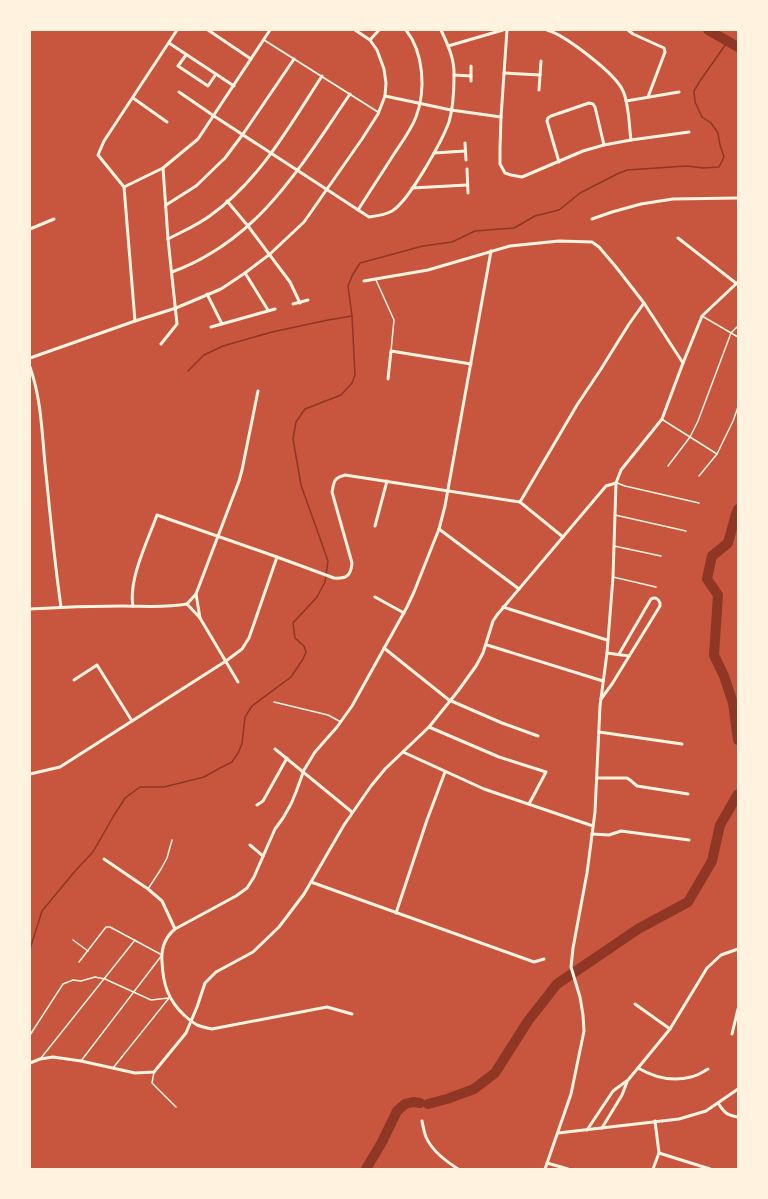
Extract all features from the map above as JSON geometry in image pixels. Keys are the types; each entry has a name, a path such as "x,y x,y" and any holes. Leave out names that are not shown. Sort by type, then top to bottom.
{"street":[{"path":"135,321 124,187 98,156 104,141 177,30"},
{"path":"208,30 251,59"},
{"path":"124,187 163,168 198,139 270,30"},
{"path":"30,358 176,308 220,289 245,273 270,254 304,222 362,139 378,112 385,96 386,83 384,69 377,50 370,40 355,30"},
{"path":"370,40 379,30"},
{"path":"358,210 411,127 420,103 422,68 418,52 406,30"},
{"path":"179,92 368,217 383,215 399,206 412,188 434,153 445,132 449,120 454,75 451,53 441,30"},
{"path":"448,46 503,30"},
{"path":"507,30 501,117 500,164 505,173 511,176 522,177 583,151 604,145 689,132"},
{"path":"547,30 554,32 574,44 615,79 623,91 626,100 631,140"},
{"path":"628,30 664,48 665,52 648,97"},
{"path":"264,39 378,112"},
{"path":"169,43 234,86"},
{"path":"186,55 178,66 208,86 216,74"},
{"path":"166,205 196,186 225,158 294,59"},
{"path":"539,90 541,61"},
{"path":"471,66 471,81"},
{"path":"504,73 540,75"},
{"path":"454,75 471,76"},
{"path":"168,239 211,215 246,184 271,153 322,76"},
{"path":"626,100 679,92"},
{"path":"172,272 188,266 230,242 278,196 350,94"},
{"path":"385,96 451,110 501,117"},
{"path":"133,98 167,122"},
{"path":"559,162 547,121 551,116 589,103 592,104 595,107 604,145"},
{"path":"465,142 466,160"},
{"path":"434,153 465,151"},
{"path":"161,344 178,324 168,239 163,168"},
{"path":"467,169 468,193"},
{"path":"412,188 468,185"},
{"path":"592,218 641,204 673,199 738,198"},
{"path":"228,201 290,282 300,303"},
{"path":"30,229 54,219"},
{"path":"545,1169 571,1094 584,1031 580,997 572,968 573,948 585,886 595,812 600,701 607,652 613,577 616,483 621,470 662,420 702,316 737,283 678,238"},
{"path":"364,281 428,270 510,246 559,241 592,242 599,247 644,303 683,363"},
{"path":"352,1014 327,1007 212,1029 198,1025 191,1022 180,1012 170,998 163,977 162,948 170,933 174,929 236,896 247,888 254,877 275,829 284,818 291,804 303,772 315,752 341,722 352,706 404,613 414,592 438,529 445,506 491,251"},
{"path":"245,273 268,310"},
{"path":"207,294 222,324"},
{"path":"294,304 308,300"},
{"path":"520,502 576,405 644,303"},
{"path":"211,327 275,309"},
{"path":"388,378 391,350 471,364"},
{"path":"30,367 36,389 41,419 54,558 61,607"},
{"path":"30,609 133,606 152,608 187,604 196,594 242,470 258,391"},
{"path":"133,606 132,588 157,515 334,578 340,579 347,576 351,571 352,563 332,492 334,482 338,477 345,475 520,502 563,537"},
{"path":"375,526 387,481"},
{"path":"30,1063 40,1059 53,1057 81,1061 135,1073 154,1072 186,1033 206,983 216,972 245,957 261,946 279,927 304,894 352,812 376,780 429,727 476,666 484,653 493,621 503,607 606,486 616,483"},
{"path":"438,529 518,589"},
{"path":"30,774 60,767 226,662 242,649 249,638 277,557"},
{"path":"196,594 200,618"},
{"path":"375,597 404,613"},
{"path":"600,701 660,606 658,599 651,599 619,654"},
{"path":"187,604 200,618 238,682"},
{"path":"503,607 607,640"},
{"path":"487,645 603,681"},
{"path":"384,648 449,700 502,723 538,736"},
{"path":"607,652 629,656"},
{"path":"74,680 96,665 132,721"},
{"path":"429,727 499,757 546,772 529,804"},
{"path":"599,732 682,744"},
{"path":"275,748 352,812"},
{"path":"403,752 484,789 593,826"},
{"path":"257,805 263,801 287,758"},
{"path":"396,913 445,772"},
{"path":"597,778 627,778 637,786 688,794"},
{"path":"592,834 609,835 621,832 689,840"},
{"path":"250,845 262,856"},
{"path":"104,859 148,888 162,901 174,929"},
{"path":"311,882 534,962 544,959"},
{"path":"588,1130 613,1091 628,1080 670,1028 707,968 721,955 738,948"},
{"path":"636,1004 670,1028"},
{"path":"732,1034 738,1009"},
{"path":"638,1068 651,1075 666,1079 692,1077 708,1069"},
{"path":"602,1128 622,1095 628,1080"},
{"path":"558,1133 679,1119 706,1111 738,1089"},
{"path":"718,1103 724,1112 738,1117"},
{"path":"422,1121 426,1137 431,1145 438,1154 458,1169"},
{"path":"653,1169 658,1153 655,1121"},
{"path":"658,1153 710,1169"},
{"path":"547,1163 568,1169"}],"lane":[{"path":"376,280 394,320 391,350"},
{"path":"702,316 738,337"},
{"path":"668,466 690,436 704,407 731,333 738,326"},
{"path":"699,476 717,454 738,407"},
{"path":"662,420 717,454"},
{"path":"616,483 699,503"},
{"path":"615,515 686,531"},
{"path":"613,546 661,556"},
{"path":"613,577 656,587"},
{"path":"274,702 328,715 341,722"},
{"path":"148,888 167,858 172,840"},
{"path":"79,962 103,930 110,927 162,955 81,1061"},
{"path":"73,940 88,951"},
{"path":"40,1059 135,940"},
{"path":"30,1035 63,984 73,980 81,982 95,977 105,978 151,1000 170,998"},
{"path":"112,1069 170,998"},
{"path":"154,1072 152,1083 176,1107"}],"waterway":[{"path":"708,30 738,47"},
{"path":"30,949 42,911 93,852 125,798 140,787 164,787 204,777 232,762 242,744 245,717 252,706 291,677 303,659 306,652 304,646 295,638 293,623 317,597 325,582 328,561 301,485 293,439 296,422 305,409 341,395 352,383 355,375 352,316 348,286 360,263 423,246 452,242 475,231 514,228 535,216 559,210 580,193 627,170 686,166 704,168 719,167 724,157 718,133 711,123 702,117 695,102 694,91 728,41"},
{"path":"188,371 204,355 223,346 272,332 352,316"},
{"path":"738,509 728,543 712,556 707,579 718,595 714,655 724,676 733,703 738,740"},
{"path":"428,1104 474,1089 495,1073 528,1021 557,984 638,929 688,902 712,861 720,825 738,794"},
{"path":"366,1169 382,1142 397,1111 405,1104 413,1102 420,1103"}]}
